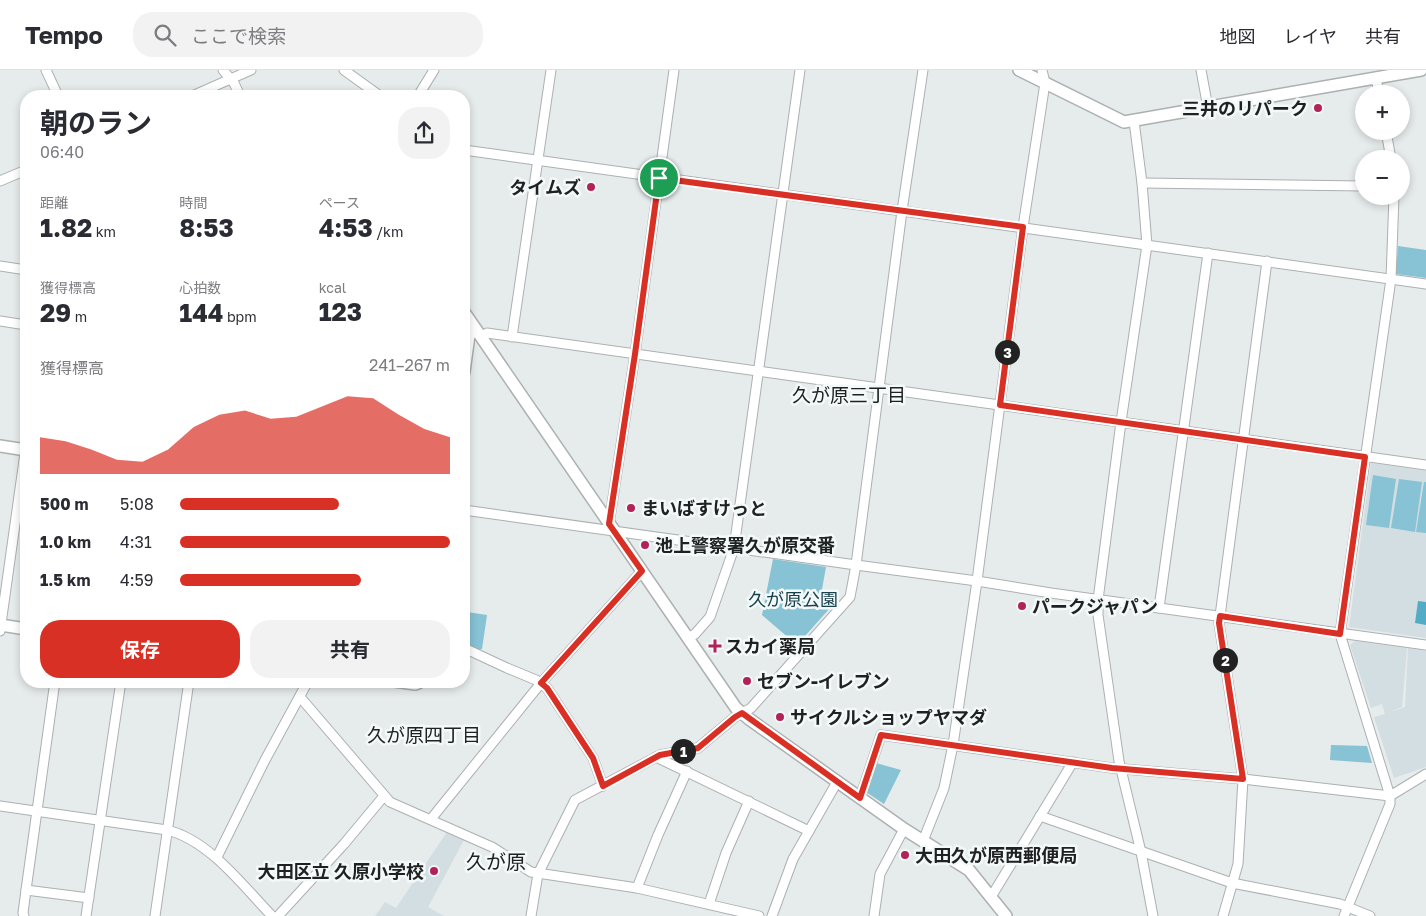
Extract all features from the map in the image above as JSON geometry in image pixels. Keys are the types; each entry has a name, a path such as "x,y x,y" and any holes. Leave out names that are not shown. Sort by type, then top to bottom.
{"street":[{"path":"46,70 55,90"},
{"path":"223,70 237,90"},
{"path":"206,90 251,70"},
{"path":"344,70 372,90"},
{"path":"422,90 434,70"},
{"path":"512,337 551,70"},
{"path":"612,528 674,70"},
{"path":"688,638 695,634 710,617 734,548 800,70"},
{"path":"531,916 538,874 575,800 660,755 698,748 735,717 750,708 850,597 856,565 902,211 923,70"},
{"path":"1019,70 1124,122 1208,108 1376,74 1421,70"},
{"path":"923,841 944,788 953,746 977,581 1023,227 1045,83 1042,70"},
{"path":"1201,70 1208,108"},
{"path":"1134,121 1147,244 1121,422 1098,600 1098,615 1120,768 1141,852 1153,916"},
{"path":"470,151 1426,284"},
{"path":"0,181 20,173"},
{"path":"1142,183 1355,186"},
{"path":"1345,912 1390,804 1390,796 1340,634 1391,279 1394,205"},
{"path":"1159,608 1208,253"},
{"path":"1223,916 1238,864 1243,779 1219,623 1267,261"},
{"path":"0,266 20,269"},
{"path":"470,320 736,708 904,829 969,870 1006,916"},
{"path":"0,321 20,324"},
{"path":"470,335 487,333 1426,465"},
{"path":"0,446 20,449"},
{"path":"20,491 0,627 20,629"},
{"path":"470,511 612,528 734,548 1426,646"},
{"path":"431,820 541,683 642,571"},
{"path":"470,651 541,683 547,688 593,758 603,786"},
{"path":"24,916 36,811 54,688"},
{"path":"86,916 120,688"},
{"path":"155,916 188,688"},
{"path":"217,857 264,762 304,688"},
{"path":"300,697 390,802 492,848 531,872 637,888 759,916"},
{"path":"860,798 881,735 1112,768 1243,779 1390,796 1426,774"},
{"path":"656,757 809,831"},
{"path":"991,897 1073,762"},
{"path":"637,888 686,772"},
{"path":"772,916 792,859 837,782"},
{"path":"278,916 344,844 384,796"},
{"path":"709,904 726,853 749,802"},
{"path":"0,806 167,830 181,834 217,857 272,916"},
{"path":"1040,816 1232,883 1340,904 1345,912 1370,916"},
{"path":"874,916 880,874 904,829"},
{"path":"26,890 89,898"}],"shaded area":[{"path":"1371,463 1426,471 1426,638 1349,627"},
{"path":"1418,601 1426,602 1426,625 1415,623"},
{"path":"1355,641 1407,648 1402,707 1387,713 1405,707 1408,648 1426,651 1426,767 1394,778 1374,717 1385,714 1382,704 1371,708 1350,645"},
{"name":"大田区立 久原小学校","path":"447,832 464,840 428,907 444,916 375,916 385,902 396,908"}],"green space":[{"path":"1398,246 1426,250 1426,278 1396,274"},
{"path":"1373,475 1396,479 1389,528 1366,525"},
{"path":"1399,479 1422,482 1415,532 1391,528"},
{"path":"1424,482 1426,482 1426,533 1416,532"},
{"name":"久が原公園","path":"773,559 826,567 819,606 830,608 797,645 762,615"},
{"path":"470,612 487,615 482,649 478,650 470,646"},
{"path":"1331,745 1367,746 1372,763 1330,760"},
{"path":"876,763 901,770 884,804 866,792"}],"place":[{"name":"三井のリパーク","path":"1318,108"},
{"name":"タイムズ","path":"591,187"},
{"name":"まいばすけっと","path":"631,508"},
{"name":"池上警察署久が原交番","path":"645,545"},
{"name":"パークジャパン","path":"1022,606"},
{"name":"スカイ薬局","path":"715,646"},
{"name":"セブン-イレブン","path":"747,681"},
{"name":"サイクルショップヤマダ","path":"780,717"},
{"name":"大田久が原西郵便局","path":"905,855"},
{"name":"大田区立 久原小学校","path":"434,871"}],"district":[{"name":"久が原三丁目","path":"849,394"},
{"name":"久が原四丁目","path":"424,734"},
{"name":"久が原","path":"496,861"}],"route":[{"path":"659,178 1023,227 1000,405 1365,457 1340,634 1220,616 1219,623 1243,779 1112,768 881,735 860,798 742,713 698,748 660,755 603,786 593,758 547,688 541,683 642,571 609,524 659,178"}]}
